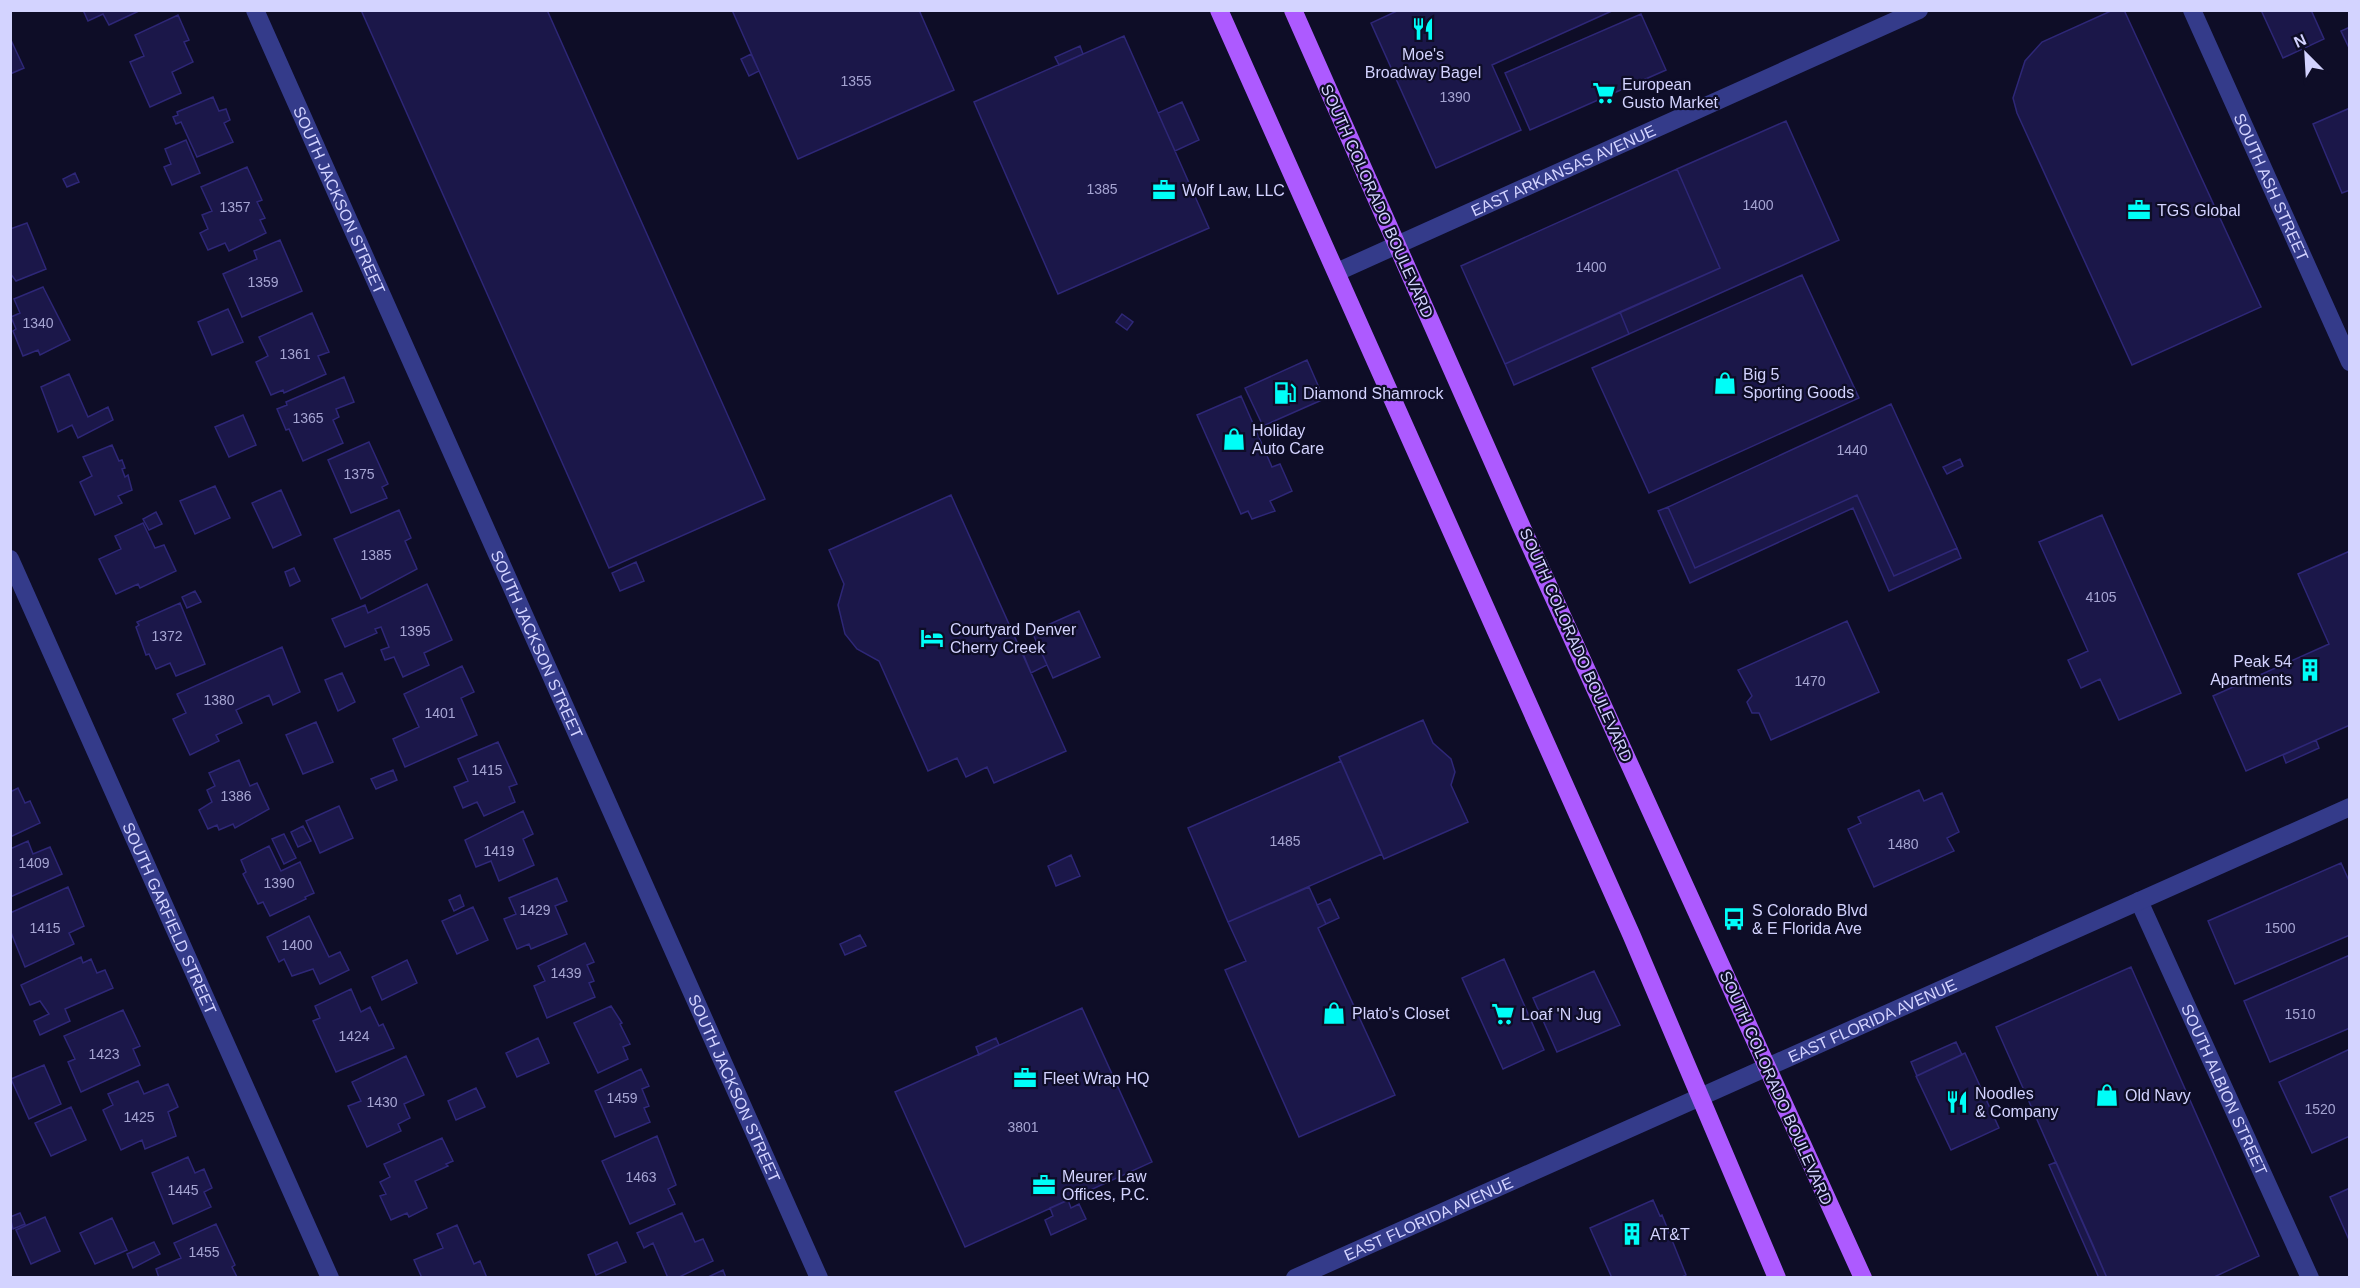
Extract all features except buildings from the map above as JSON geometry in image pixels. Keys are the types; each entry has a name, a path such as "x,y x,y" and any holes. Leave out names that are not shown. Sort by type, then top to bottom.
{"main road":[{"path":"1219,10 1631,934 1777,1278"},
{"name":"SOUTH COLORADO BOULEVARD","path":"1293,10 1396,244 1863,1278"}],"street":[{"name":"SOUTH JACKSON STREET","path":"255,10 819,1278"},
{"name":"EAST ARKANSAS AVENUE","path":"1337,272 1919,10"},
{"name":"SOUTH ASH STREET","path":"2192,10 2349,362"},
{"name":"SOUTH GARFIELD STREET","path":"10,559 330,1278"},
{"name":"EAST FLORIDA AVENUE","path":"1294,1278 2349,807"},
{"name":"SOUTH ALBION STREET","path":"2139,901 2310,1278"}],"place":[{"name":"Moe's Broadway Bagel","path":"1423,29"},
{"name":"European Gusto Market","path":"1604,93"},
{"name":"Wolf Law, LLC","path":"1164,190"},
{"name":"TGS Global","path":"2139,210"},
{"name":"Big 5 Sporting Goods","path":"1725,383"},
{"name":"Diamond Shamrock","path":"1285,393"},
{"name":"Holiday Auto Care","path":"1234,439"},
{"name":"Courtyard Denver Cherry Creek","path":"932,638"},
{"name":"Peak 54 Apartments","path":"2310,670"},
{"name":"S Colorado Blvd & E Florida Ave","path":"1734,919"},
{"name":"Plato's Closet","path":"1334,1013"},
{"name":"Loaf 'N Jug","path":"1503,1014"},
{"name":"Fleet Wrap HQ","path":"1025,1078"},
{"name":"Old Navy","path":"2107,1095"},
{"name":"Noodles & Company","path":"1957,1102"},
{"name":"Meurer Law Offices, P.C.","path":"1044,1185"},
{"name":"AT&T","path":"1632,1234"}]}
